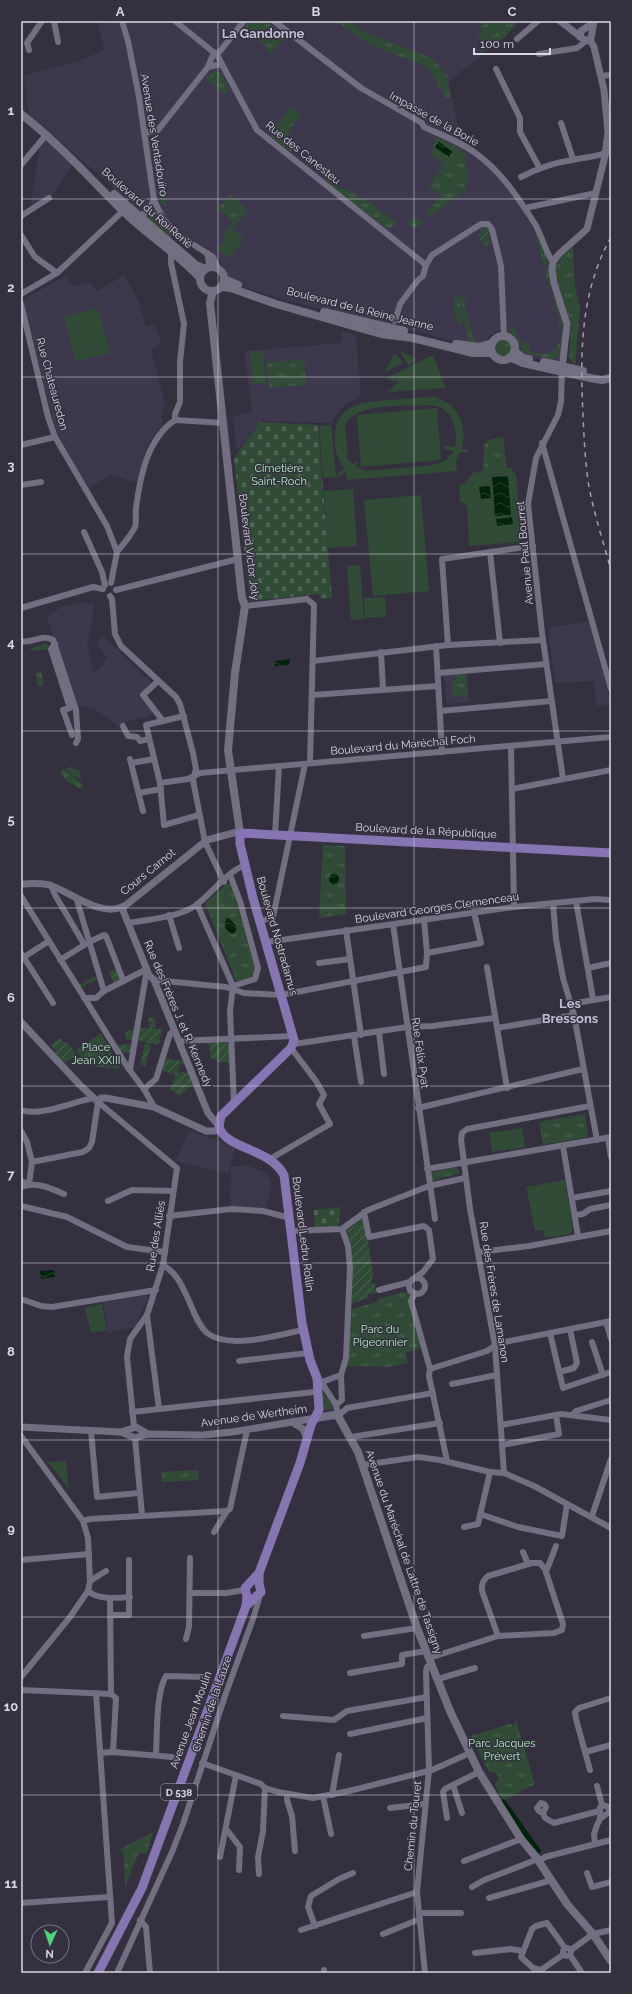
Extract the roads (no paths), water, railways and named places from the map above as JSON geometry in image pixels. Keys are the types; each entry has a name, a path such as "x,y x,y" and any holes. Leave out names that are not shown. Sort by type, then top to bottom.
{"main road":[{"name":"Boulevard du Roi René","path":"21,114 76,163 123,211 171,252 188,264 200,278"},
{"name":"Boulevard du Roi René","path":"76,163 98,179 138,216 196,265 207,268"},
{"path":"207,268 218,268 222,272 223,283 209,290 202,284 200,278 207,268"},
{"name":"Boulevard de la Reine Jeanne","path":"223,283 277,300 465,346 479,347 492,343"},
{"name":"Boulevard de la Reine Jeanne","path":"223,283 231,288 276,304 381,334 413,338 473,353 492,353"},
{"name":"Boulevard Victor Joly","path":"209,290 205,304 209,333 215,349 242,598 245,606 235,673 228,750 240,834"},
{"path":"504,336 513,342 512,354 506,359 498,359 492,353 492,343 496,338 504,336"},
{"path":"512,354 602,380 611,380"},
{"name":"Boulevard de la République","path":"240,834 611,853"},
{"name":"Boulevard Nostradamus","path":"240,834 240,844 245,865 293,1043"},
{"path":"220,1128 221,1116 293,1043"},
{"name":"Boulevard Ledru Rollin","path":"220,1128 223,1135 231,1141 270,1159 280,1168 284,1175 303,1330 314,1392 316,1418"},
{"name":"Boulevard Ledru Rollin","path":"309,1357 315,1370 319,1400 319,1410 316,1418"},
{"path":"316,1418 330,1415 338,1416"},
{"name":"Avenue du Maréchal de Lattre de Tassigny","path":"338,1416 351,1437 363,1465 417,1628 438,1677 450,1712 479,1772 521,1839 537,1859 568,1904 593,1934 611,1961"},
{"name":"Avenue Jean Moulin","path":"98,1973 142,1888 246,1606 251,1595 262,1590 255,1582 300,1463 311,1426 316,1418"},
{"name":"Avenue Jean Moulin","path":"300,1463 318,1425 316,1418"},
{"path":"251,1595 247,1583 255,1582"}],"street":[{"path":"29,50 27,43 42,21"},
{"path":"54,21 58,42"},
{"name":"Avenue des Ventadouïro","path":"122,21 132,62 154,200 163,219 175,233 207,253"},
{"name":"Rue des Canesteu","path":"175,21 215,54 222,64 257,130 426,265"},
{"path":"144,133 158,130 208,67 215,54 244,21"},
{"name":"Impasse de la Borie","path":"274,21 370,94 422,123 424,127 459,144 483,158 509,185 525,208 537,227 549,257 554,262"},
{"path":"517,39 538,21"},
{"path":"562,369 567,324 554,283 552,270 554,262 568,245 587,229 608,153 608,120 601,76 594,50 580,33 587,30 594,22"},
{"path":"539,54 577,48 592,36 587,30 562,23"},
{"path":"562,23 586,40"},
{"path":"208,67 222,64"},
{"path":"496,69 520,118 520,132 539,168"},
{"path":"601,76 611,74"},
{"path":"561,123 573,159"},
{"path":"21,165 46,135"},
{"path":"522,177 539,168 573,159 608,153"},
{"path":"525,208 596,193"},
{"path":"21,216 49,198"},
{"path":"138,216 147,212 154,200"},
{"path":"21,294 57,273 123,211"},
{"path":"395,321 400,304 418,280 423,276 426,265 432,255 481,224 488,224 492,228 501,266 504,336"},
{"path":"21,235 35,257 57,273"},
{"path":"171,252 171,263 184,324 180,362 180,402 175,414 175,420"},
{"path":"207,253 213,257 218,268"},
{"path":"207,253 209,262 207,268"},
{"name":"Rue Chateauredon","path":"21,304 48,417 55,437 107,526 117,552"},
{"name":"Avenue Paul Bourret","path":"562,369 561,402 558,415 542,443 536,458 528,504 546,664 563,779"},
{"path":"223,423 175,420 162,431 148,453 139,488 135,526 130,538 117,552 104,593 112,599 117,640 121,646 176,697 184,716 193,753 196,774 193,780 205,842 224,882"},
{"path":"21,445 55,437"},
{"path":"542,443 611,690"},
{"path":"21,485 41,482"},
{"path":"84,532 107,586"},
{"path":"448,645 442,559 533,546"},
{"path":"490,552 500,643"},
{"path":"116,590 238,560"},
{"path":"21,608 93,587 115,585 116,590 114,595 110,596"},
{"path":"245,606 306,599 311,602 315,610 314,661 307,764 289,836 273,917 261,921"},
{"path":"21,641 28,642 49,637 53,640 76,710 78,739 76,742"},
{"path":"314,661 436,646 543,640"},
{"path":"54,644 52,649 70,708 62,710 72,735"},
{"path":"436,646 442,752"},
{"path":"381,652 383,689"},
{"path":"438,673 546,664"},
{"path":"158,681 143,695 164,721"},
{"path":"312,695 438,686"},
{"path":"440,711 551,702"},
{"path":"184,716 146,726 160,786 164,825 199,815"},
{"path":"123,726 128,736 137,737 140,741 149,739"},
{"name":"Boulevard du Maréchal Foch","path":"139,793 188,779 196,774 611,737"},
{"path":"511,746 514,907"},
{"path":"143,811 130,761 154,759"},
{"path":"275,835 279,766"},
{"path":"512,789 611,770"},
{"path":"205,842 208,843 238,836 240,834"},
{"name":"Cours Carnot","path":"76,897 102,909 122,908 198,846 205,842"},
{"path":"129,923 183,912 197,904 224,882 230,875 245,865"},
{"path":"230,875 240,901 258,968 255,979 232,988"},
{"path":"21,884 51,885 76,897 87,943 104,991"},
{"path":"51,885 55,895 87,943"},
{"path":"21,896 154,1107"},
{"name":"Boulevard Georges Clemenceau","path":"266,942 514,907 595,899 611,900"},
{"path":"576,901 593,999"},
{"path":"553,903 556,939 564,978 574,1015 597,1140"},
{"path":"197,904 232,988 231,1038 234,1103"},
{"name":"Rue des Frères J. et R. Kennedy","path":"122,908 149,975 154,980 208,1113 220,1128"},
{"path":"427,952 481,943 474,912"},
{"path":"169,915 179,948"},
{"path":"154,980 232,988 244,993 281,995 426,967 427,952 424,919"},
{"name":"Rue Félix Pyat","path":"393,924 429,1186 435,1219"},
{"path":"346,930 361,1035"},
{"path":"60,960 87,943 104,935 106,936 123,980"},
{"path":"49,941 22,955 53,1003"},
{"path":"319,964 350,958"},
{"path":"588,968 611,963"},
{"path":"488,967 507,1088"},
{"path":"84,998 96,998 104,991 123,980 147,969"},
{"path":"130,1070 147,969"},
{"path":"571,1004 611,997"},
{"path":"497,1028 574,1015"},
{"path":"179,1041 231,1038 293,1043 354,1036 407,1027 432,1026 495,1018"},
{"path":"21,1022 96,1100"},
{"path":"144,1089 156,1080 170,1034 174,1030"},
{"path":"379,1032 384,1074"},
{"path":"354,1036 361,1082"},
{"path":"270,1159 330,1124 319,1104 324,1095 293,1043"},
{"path":"418,1108 584,1069"},
{"path":"21,1110 26,1112 50,1109 106,1098 154,1107 206,1131 220,1128"},
{"path":"32,1162 83,1152 89,1148 92,1142 96,1100"},
{"name":"Rue des Alliés","path":"96,1100 173,1163 177,1168 163,1265 156,1290 146,1314 130,1339 127,1357 142,1515"},
{"name":"Rue des Frères de Lamanon","path":"504,1474 495,1346 466,1178 461,1139 462,1133 468,1129 590,1106"},
{"path":"21,1132 27,1142 32,1162 29,1184"},
{"path":"427,1169 609,1137 611,1157"},
{"path":"563,1146 578,1236"},
{"path":"291,1231 342,1229 364,1212 429,1186 466,1178"},
{"path":"21,1180 29,1184 48,1188 64,1194"},
{"path":"21,1187 29,1184"},
{"path":"108,1201 132,1190 173,1191"},
{"path":"572,1198 611,1191"},
{"path":"575,1215 583,1214 590,1209 611,1205"},
{"path":"21,1206 67,1217 127,1247 164,1252"},
{"path":"169,1216 231,1209 263,1211 290,1218"},
{"path":"364,1212 369,1237 424,1226 429,1230 433,1259 423,1272 410,1282 379,1290"},
{"path":"336,1405 342,1400 341,1375 346,1358 350,1268 348,1246 342,1229"},
{"path":"479,1252 529,1246 611,1231"},
{"path":"163,1265 179,1278 199,1323 208,1334 214,1337 239,1341 303,1330"},
{"path":"416,1277 424,1280 425,1287 423,1292 415,1294 411,1301 430,1369 429,1376 447,1461"},
{"path":"410,1282 409,1288 415,1294"},
{"path":"21,1299 41,1306 52,1307 156,1290"},
{"path":"146,1314 159,1409"},
{"path":"430,1369 487,1351 499,1343 608,1322 611,1339"},
{"path":"560,1372 574,1368 577,1363 570,1329"},
{"path":"550,1333 563,1388 611,1372"},
{"path":"592,1342 603,1375"},
{"path":"239,1361 309,1357"},
{"name":"Avenue du Maréchal de Lattre de Tassigny","path":"315,1370 336,1405 338,1416"},
{"path":"322,1382 341,1375"},
{"path":"452,1384 497,1375"},
{"path":"132,1412 314,1392"},
{"path":"338,1416 347,1408 433,1393"},
{"path":"572,1415 576,1411 611,1400"},
{"path":"502,1445 559,1434 558,1414"},
{"path":"501,1425 558,1414 611,1420"},
{"name":"Avenue de Wertheim","path":"21,1427 135,1432 148,1434 202,1435 247,1430 316,1418"},
{"path":"291,1422 303,1429 307,1438"},
{"path":"351,1437 440,1423"},
{"path":"214,1532 227,1511 230,1509 247,1430"},
{"path":"91,1431 97,1496 139,1493"},
{"path":"21,1436 83,1521 88,1538 90,1581 88,1591 70,1617 21,1677"},
{"path":"363,1465 412,1458 447,1461 504,1474 534,1486 592,1516 611,1528"},
{"path":"592,1516 611,1459"},
{"path":"464,1527 478,1524 490,1472"},
{"path":"480,1514 518,1527 562,1536 567,1504"},
{"path":"83,1521 90,1518 227,1511"},
{"path":"546,1572 556,1546"},
{"path":"523,1552 528,1564"},
{"path":"21,1560 89,1554"},
{"path":"186,1639 189,1627 190,1558"},
{"path":"110,1615 129,1615 129,1560"},
{"path":"350,1673 402,1664 402,1655 429,1658 498,1636 554,1633 562,1630 563,1624 546,1572 540,1564 528,1564 488,1576 484,1579 482,1586 498,1636"},
{"path":"90,1581 106,1571"},
{"path":"88,1591 95,1596 130,1598"},
{"path":"190,1593 251,1595"},
{"name":"Chemin de la Lauze","path":"117,1973 172,1852 254,1616 251,1595"},
{"path":"110,1598 111,1694"},
{"path":"364,1636 417,1628"},
{"name":"Chemin du Touret","path":"425,1973 417,1892 429,1770 427,1667 429,1658"},
{"path":"427,1681 475,1668"},
{"path":"156,1755 163,1681 166,1676 206,1677"},
{"path":"21,1686 24,1690 111,1694 116,1698 113,1752"},
{"path":"85,1973 112,1923 96,1693"},
{"path":"283,1716 334,1720 347,1711 427,1697"},
{"path":"590,1770 576,1719 576,1712 579,1708 611,1698"},
{"path":"350,1734 427,1718"},
{"path":"585,1752 611,1745"},
{"path":"100,1753 113,1752 172,1757"},
{"path":"202,1763 261,1784 265,1788 287,1794 313,1798 332,1795 429,1770 470,1753"},
{"path":"332,1795 339,1755"},
{"path":"447,1818 443,1792 453,1785 479,1772"},
{"path":"220,1858 236,1776"},
{"path":"453,1785 462,1813"},
{"path":"595,1844 594,1834 600,1819 601,1808 597,1786"},
{"path":"259,1874 258,1857 263,1831 265,1788"},
{"path":"287,1794 287,1800 292,1816 295,1851"},
{"path":"323,1796 331,1834"},
{"path":"390,1808 425,1804"},
{"path":"543,1813 544,1818 554,1823 601,1808 610,1807 607,1815 600,1819"},
{"path":"226,1829 240,1847 239,1870"},
{"path":"464,1861 521,1839"},
{"path":"472,1887 489,1878 537,1859 611,1840"},
{"path":"315,1926 308,1907 311,1896 339,1879 354,1873"},
{"path":"587,1873 592,1887 611,1882"},
{"path":"489,1898 552,1880"},
{"path":"301,1930 417,1892"},
{"path":"21,1903 109,1897"},
{"path":"383,1934 419,1916 461,1913"},
{"path":"140,1920 146,1927 150,1973"},
{"path":"582,1973 567,1952 547,1923 536,1926 532,1929 522,1952 522,1959 533,1968 541,1970 547,1970 567,1952 593,1934 611,1930"},
{"path":"475,1953 511,1949 522,1952"}],"water":[{"path":"439,142 453,152 449,157 436,148 435,146"},
{"path":"508,476 511,515 495,516 492,477"},
{"path":"490,486 491,498 481,499 479,487"},
{"path":"512,517 513,524 497,526 496,519"},
{"path":"290,659 289,665 275,666 275,661"},
{"path":"332,874 336,874 338,875 338,883 332,884 329,881 329,877"},
{"path":"229,918 236,926 236,931 233,934 229,932 225,926 226,919"},
{"path":"54,1270 55,1277 41,1279 40,1271"}],"waterway":[{"path":"503,1802 538,1851"}],"railway":[{"path":"611,237 593,280 584,324 582,346 584,440 588,481 595,515 611,570"}],"district":[{"name":"La Gandonne","path":"263,33"},
{"name":"Les Bressons","path":"570,1010"}],"park label":[{"name":"Cimetière Saint-Roch","path":"279,474"},
{"name":"Place Jean XXIII","path":"96,1053"},
{"name":"Parc du Pigeonnier","path":"380,1335"},
{"name":"Parc Jacques Prévert","path":"502,1749"}]}
